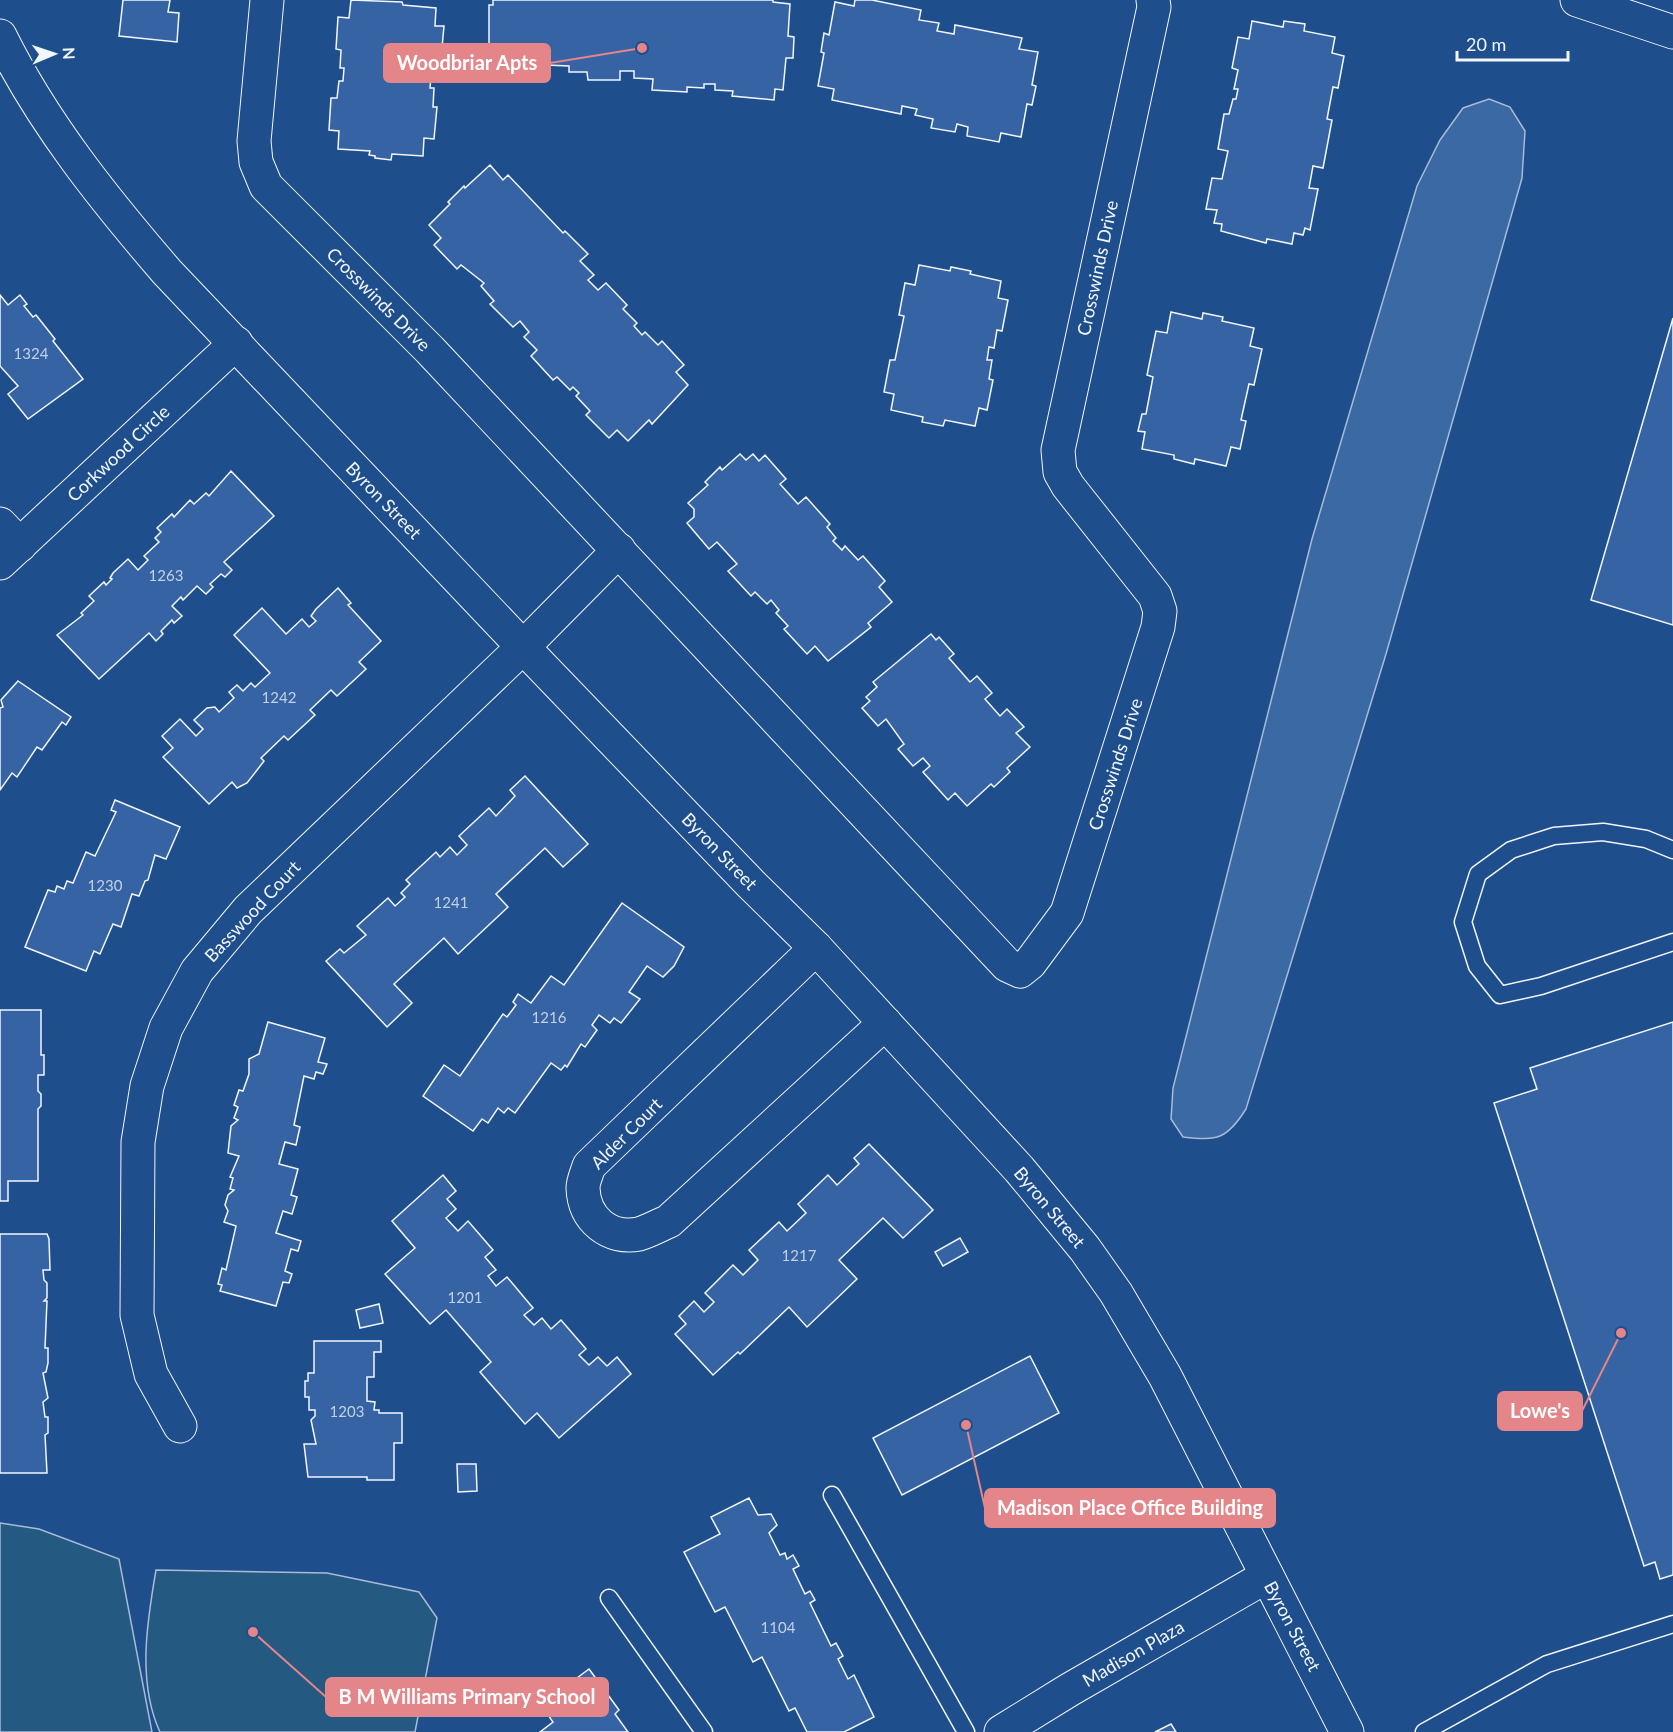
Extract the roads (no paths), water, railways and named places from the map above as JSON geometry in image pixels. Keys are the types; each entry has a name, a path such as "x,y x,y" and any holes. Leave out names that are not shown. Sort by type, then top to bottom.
{"street":[{"name":"Crosswinds Drive","path":"267,0 254,141 256,162 266,186 430,350 1007,965 1020,971 1030,963 1068,913 1158,627 1160,611 1155,596 1068,486 1060,472 1058,450 1154,7 1153,0"},
{"path":"1577,0 1673,32"},
{"name":"Byron Street","path":"0,36 49,123 120,218 523,647 751,884 816,948 1019,1169 1085,1249 1116,1293 1165,1376 1347,1732"},
{"name":"Corkwood Circle","path":"7,544 236,343"},
{"path":"523,647 619,550"},
{"name":"Basswood Court","path":"180,1426 151,1374 137,1316 138,1142 147,1086 166,1028 197,971 248,910 523,647"},
{"name":"Alder Court","path":"816,948 589,1166 583,1187 586,1207 597,1225 618,1234 639,1234 669,1221 885,1023"},
{"name":"Madison Plaza","path":"1001,1732 1069,1690 1267,1576"}],"lane":[{"path":"1673,850 1646,839 1603,832 1554,836 1510,850 1478,874 1463,922 1477,966 1500,994 1540,986 1673,942"},
{"path":"832,1495 966,1732"},
{"path":"609,1598 704,1732"},
{"path":"1424,1732 1547,1665 1673,1624"}],"place":[{"name":"Woodbriar Apts","path":"642,48"},
{"name":"Lowe's","path":"1621,1333"},
{"name":"Madison Place Office Building","path":"966,1425"},
{"name":"B M Williams Primary School","path":"253,1632"}]}
